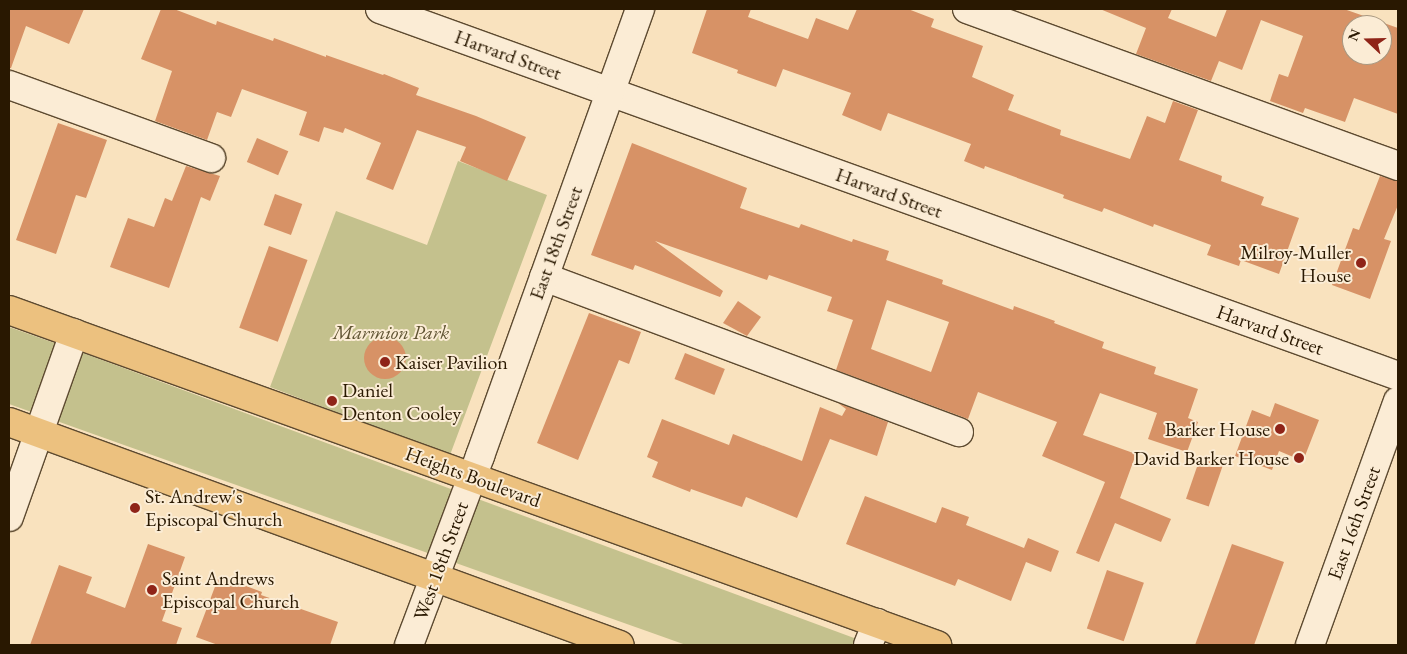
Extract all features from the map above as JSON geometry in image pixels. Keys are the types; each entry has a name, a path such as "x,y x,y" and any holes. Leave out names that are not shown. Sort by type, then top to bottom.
{"main road":[{"name":"Heights Boulevard","path":"9,310 472,477 872,634 937,645"},
{"path":"9,422 620,645"}],"street":[{"name":"Harvard Street","path":"380,9 1398,376"},
{"name":"East 18th Street","path":"472,477 640,9"},
{"path":"967,9 1398,166"},
{"path":"9,85 211,158"},
{"path":"544,277 959,432"},
{"path":"9,516 74,333"},
{"name":"East 16th Street","path":"1310,645 1398,401"},
{"name":"West 18th Street","path":"409,645 472,477"}],"green space":[{"name":"Marmion Park","path":"458,161 547,195 450,455 270,387 336,211 427,245"},
{"path":"9,327 873,645 686,645 9,404"}],"building":[{"path":"9,9 84,9 69,44 26,26 11,68 9,68"},
{"path":"161,9 174,9 216,25 217,21 273,41 274,38 326,57 326,55 384,74 419,88 416,95 476,116 526,137 507,181 460,161 466,147 417,130 393,190 366,179 381,143 345,128 343,133 324,127 319,142 299,135 307,112 242,89 231,117 217,112 207,140 155,121 172,71 141,59"},
{"path":"707,9 751,9 748,17 808,39 816,18 848,30 857,9 908,9 934,19 931,27 983,46 972,77 1014,95 1008,110 1061,130 1060,135 1130,159 1147,116 1165,123 1173,101 1198,110 1179,160 1222,176 1221,181 1264,197 1261,205 1299,218 1279,274 1241,260 1239,266 1207,255 1211,245 1154,224 1153,227 1104,208 1102,212 1063,198 1064,195 985,166 984,169 964,161 971,144 888,113 881,131 842,115 851,93 783,69 776,87 737,73 738,70 692,53"},
{"path":"1100,9 1172,9 1168,18 1216,37 1227,9 1344,9 1361,15 1342,15 1342,65 1392,65 1392,26 1398,28 1398,114 1354,98 1345,122 1305,108 1303,113 1270,101 1279,74 1288,77 1303,36 1261,20 1242,70 1219,61 1211,81 1136,54 1146,28"},
{"path":"58,123 107,140 86,198 76,195 56,254 16,240"},
{"path":"257,138 288,151 278,175 247,162"},
{"path":"632,143 747,188 740,208 799,228 801,224 852,242 853,239 889,251 886,260 943,280 942,284 1013,310 1014,306 1055,321 1054,323 1104,342 1102,348 1156,367 1154,374 1198,389 1188,418 1198,422 1187,452 1148,439 1157,413 1100,393 1083,435 1136,454 1120,498 1171,519 1161,542 1115,523 1099,562 1076,553 1105,482 1042,456 1057,422 978,392 968,419 836,370 853,320 827,311 832,297 769,275 767,280 655,241 723,291 720,297 635,265 633,270 591,255","holes":["887,300 949,322 931,372 871,349"]},
{"path":"186,166 220,176 210,201 201,197 169,288 110,267 128,218 154,227 165,198 172,201"},
{"name":"Milroy-Muller House","path":"1380,176 1398,181 1398,205 1384,239 1391,241 1370,299 1332,285 1353,228 1359,230"},
{"path":"275,194 302,204 291,235 264,225"},
{"path":"269,246 308,260 278,342 239,328"},
{"path":"738,301 761,317 747,336 723,323"},
{"path":"589,313 641,332 629,364 619,360 578,460 537,443"},
{"name":"Kaiser Pavilion","path":"389,337 397,340 403,346 406,358 403,370 397,376 381,379 373,376 367,370 364,354 367,346 373,340"},
{"path":"685,353 725,369 714,395 675,379"},
{"path":"838,403 888,422 877,456 830,439 797,518 746,497 742,507 691,489 690,492 652,477 658,462 647,457 662,419 729,445 733,434 802,461 820,407 842,416 846,409"},
{"name":"Barker House","path":"1275,403 1319,420 1303,461 1279,451 1272,470 1235,456 1252,410 1270,417"},
{"path":"1200,458 1223,466 1209,506 1186,499"},
{"path":"865,496 936,523 942,507 969,517 966,525 1024,548 1028,538 1059,551 1051,572 1026,562 1011,601 958,579 955,586 846,544"},
{"name":"Saint Andrews Episcopal Church","path":"148,544 185,557 162,621 182,628 176,645 30,645 59,565 92,577 86,593 125,608"},
{"path":"1232,544 1284,562 1254,645 1195,645"},
{"path":"1107,570 1144,583 1124,641 1087,629"},
{"path":"219,576 262,592 261,595 338,622 330,645 218,645 196,637"}],"place":[{"name":"Milroy-Muller House","path":"1361,263"},
{"name":"Kaiser Pavilion","path":"385,362"},
{"name":"Daniel Denton Cooley","path":"332,401"},
{"name":"Barker House","path":"1280,429"},
{"name":"David Barker House","path":"1299,458"},
{"name":"St. Andrew's Episcopal Church","path":"135,508"},
{"name":"Saint Andrews Episcopal Church","path":"152,590"}]}
